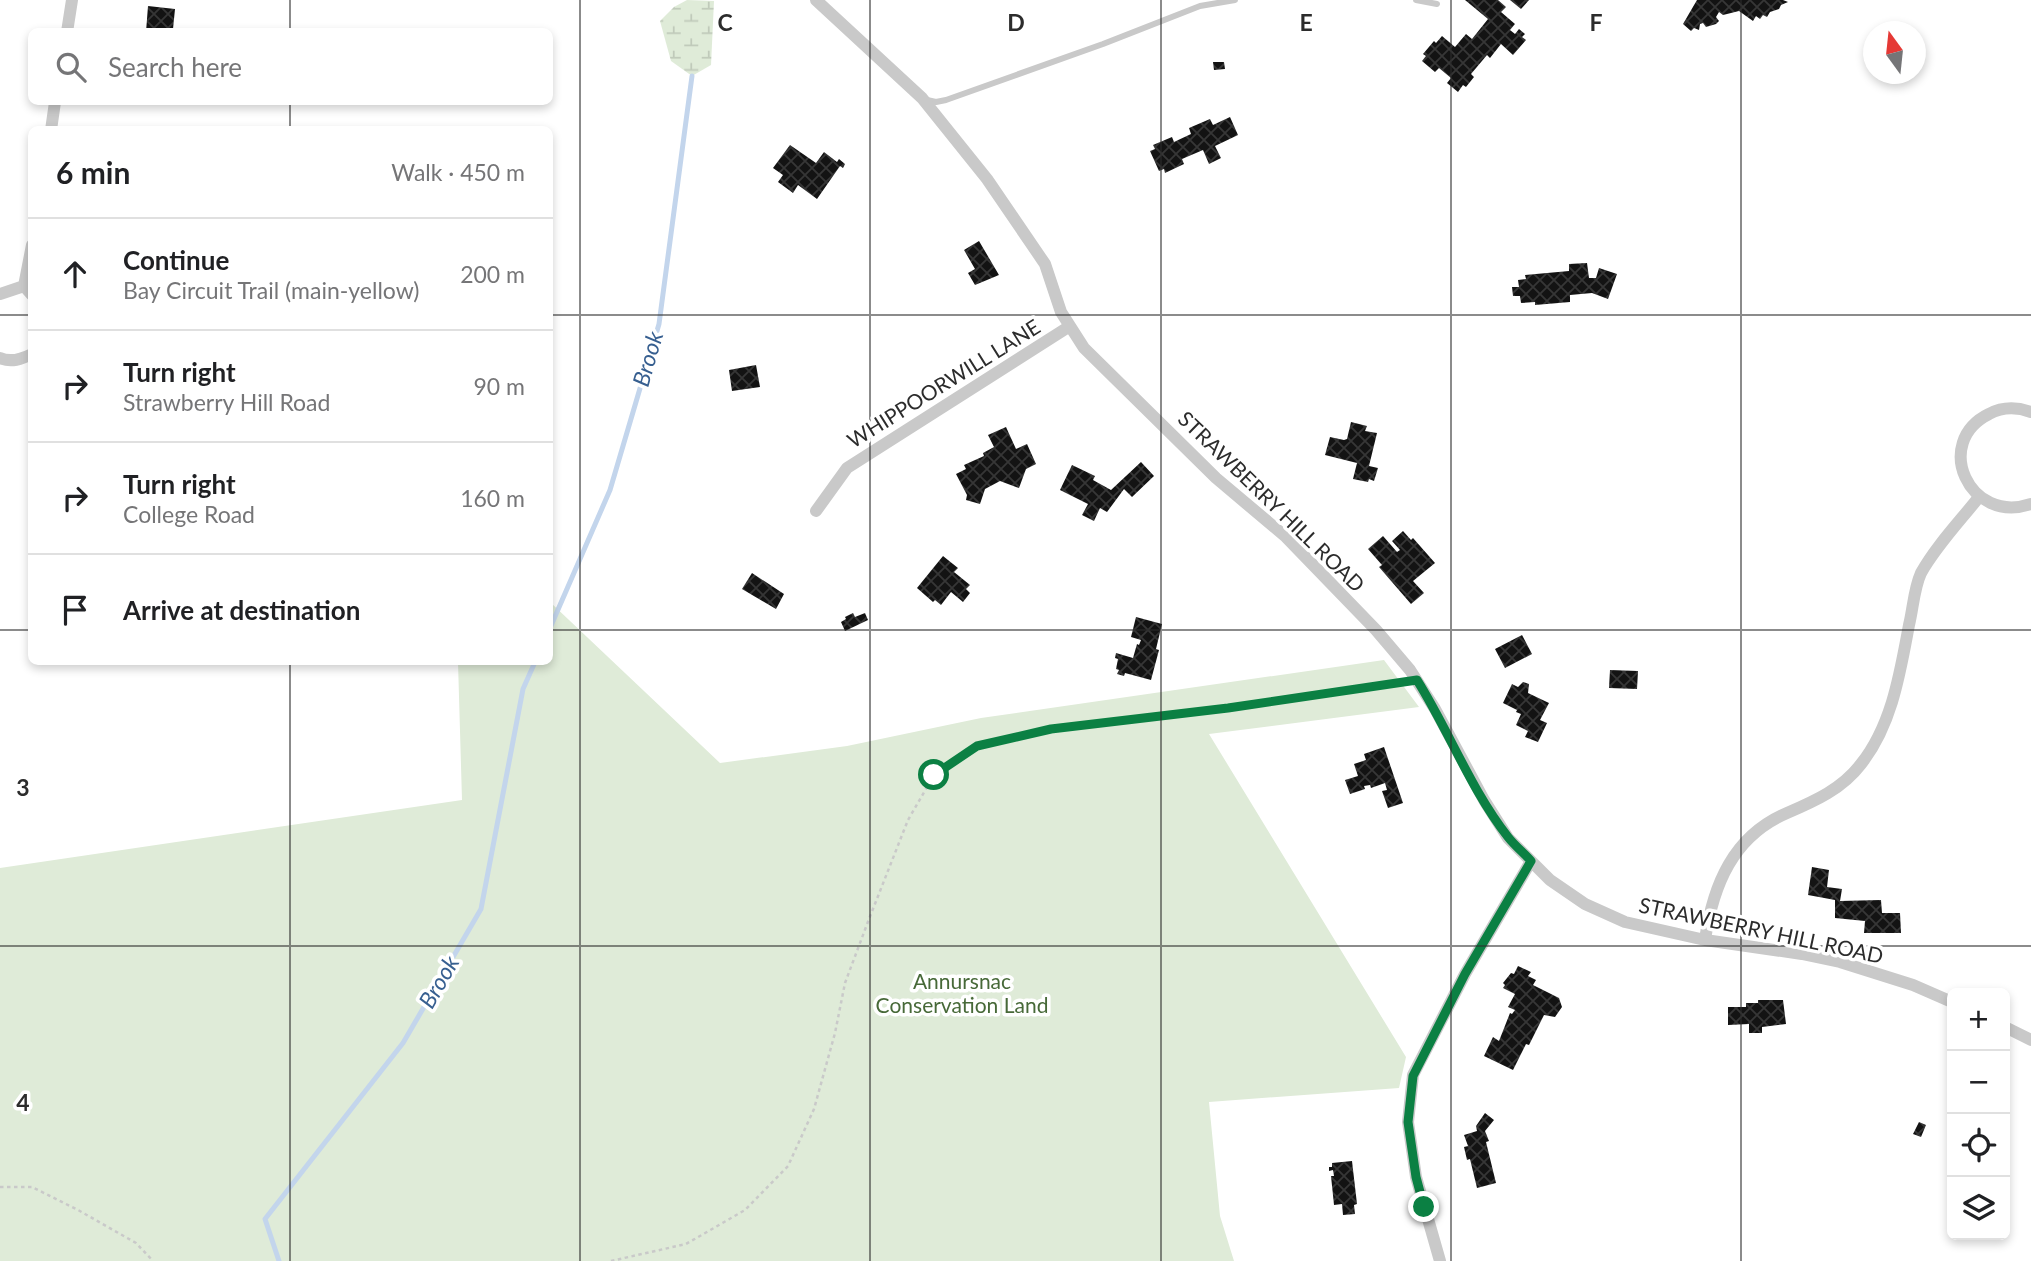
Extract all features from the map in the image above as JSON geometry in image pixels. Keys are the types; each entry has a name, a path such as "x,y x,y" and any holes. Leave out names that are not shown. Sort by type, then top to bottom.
{"street":[{"path":"68,28 72,0"},
{"name":"STRAWBERRY HILL ROAD","path":"816,0 922,98 987,179 1045,264 1061,312 1084,348 1216,478 1286,537 1376,630 1417,680 1508,838 1550,880 1584,904 1625,922 1705,940 1840,962 1913,985 1947,1000"},
{"path":"52,126 55,105"},
{"path":"0,294 28,290"},
{"name":"WHIPPOORWILL LANE","path":"816,511 847,468 1070,326"},
{"path":"0,358 21,360 28,356"},
{"path":"2031,412 2000,409 1983,417 1970,429 1962,446 1961,465 1967,482 1979,497 1995,506 2004,508 2031,504"},
{"path":"1705,940 1709,909 1718,883 1741,845 1758,829 1835,790 1860,766 1878,740 1892,701 1921,575 1979,497"},
{"path":"1440,1261 1416,1177 1408,1122 1413,1076 1465,974 1531,861"},
{"path":"2010,1030 2031,1040"}],"lane":[{"path":"922,98 936,102 946,100 1093,48 1200,6 1235,0"},
{"path":"1416,0 1437,4"},
{"path":"1228,708 1417,680"}],"path":[{"path":"611,1261 686,1244 745,1210 788,1166 814,1109 845,983 908,820 934,775 977,746 989,743 1051,729 1228,708"},
{"path":"0,1187 32,1187 136,1243 153,1261"}],"green space":[{"path":"687,0 714,1 711,65 692,76 671,61 660,21 674,7"},
{"name":"Annursnac Conservation Land","path":"553,605 720,763 847,746 981,718 1384,660 1419,707 1209,734 1406,1057 1399,1088 1209,1102 1220,1216 1234,1261 0,1261 0,868 462,800 458,665 553,665"}],"building":[{"path":"1465,0 1498,0 1506,7 1501,12 1515,24 1510,30 1515,34 1519,29 1525,34 1522,37 1526,40 1513,55 1501,44 1490,58 1487,55 1471,74 1474,77 1458,92 1447,83 1451,78 1439,68 1435,72 1422,61 1426,56 1423,54 1434,41 1436,43 1442,36 1455,47 1466,34 1472,39 1488,19"},
{"path":"1510,0 1529,0 1521,9"},
{"path":"1697,0 1788,2 1770,12 1767,17 1763,15 1760,19 1756,16 1753,21 1739,11 1723,15 1719,12 1716,17 1719,21 1716,24 1706,27 1703,23 1700,24 1699,30 1694,28 1691,31 1683,24"},
{"path":"148,6 175,9 173,28 146,28"},
{"path":"1213,62 1224,62 1225,69 1214,70"},
{"path":"1230,117 1238,135 1215,146 1221,158 1209,164 1203,150 1182,159 1184,164 1165,173 1164,169 1159,171 1150,151 1155,149 1153,145 1172,137 1174,142 1191,134 1189,128 1210,119 1213,125"},
{"path":"790,145 816,163 824,152 837,162 839,159 845,164 843,168 840,166 817,199 798,185 793,193 778,182 783,175 773,168"},
{"path":"979,241 999,275 975,285 968,273 975,269 964,250"},
{"path":"1587,263 1589,278 1596,278 1599,268 1617,274 1608,299 1592,293 1570,295 1570,302 1535,305 1535,302 1521,303 1520,296 1513,296 1512,287 1519,287 1518,280 1526,279 1525,275 1569,271 1569,264"},
{"path":"756,365 760,387 732,391 729,370"},
{"path":"1351,422 1367,426 1365,431 1377,433 1369,466 1378,468 1374,481 1353,479 1357,463 1325,455 1330,437 1347,439"},
{"path":"1006,427 1016,449 1027,444 1036,464 1026,469 1019,488 1000,481 985,489 980,504 966,500 967,495 956,474 966,469 964,465 984,456 983,453 994,447 988,435"},
{"path":"1141,462 1154,476 1132,497 1124,489 1107,512 1100,508 1094,521 1082,515 1088,504 1060,490 1072,465 1095,476 1093,480 1111,490"},
{"path":"1403,531 1411,540 1413,538 1435,563 1413,581 1424,593 1411,604 1379,567 1382,565 1368,549 1383,536 1397,552 1400,550 1392,541"},
{"path":"943,556 958,568 954,572 970,585 966,589 970,593 963,602 951,592 941,605 935,600 933,602 917,588"},
{"path":"752,573 784,594 776,609 742,589"},
{"path":"853,613 855,617 865,613 868,620 845,631 841,622"},
{"path":"1136,617 1162,624 1151,680 1125,673 1124,676 1117,674 1119,670 1116,669 1116,653 1133,658 1141,640 1131,637"},
{"path":"1522,635 1532,654 1505,668 1495,649"},
{"path":"1610,670 1638,671 1637,689 1609,688"},
{"path":"1523,682 1529,684 1528,693 1549,703 1540,720 1547,723 1538,742 1525,737 1528,731 1516,725 1521,714 1503,703 1512,684 1518,687"},
{"path":"1384,747 1403,803 1388,808 1382,791 1387,790 1385,783 1371,788 1370,785 1364,786 1365,789 1350,794 1345,780 1358,776 1354,764 1366,760 1364,754"},
{"path":"1812,867 1829,870 1827,887 1842,889 1840,901 1881,900 1882,913 1900,913 1901,933 1864,933 1865,921 1835,918 1835,900 1808,895"},
{"path":"1518,966 1531,972 1528,976 1536,980 1533,985 1559,998 1562,1007 1555,1017 1544,1015 1513,1070 1484,1056 1493,1037 1499,1041 1510,1013 1515,1010 1508,1007 1515,994 1503,988 1503,983 1511,973 1514,974"},
{"path":"1758,1000 1783,1000 1786,1024 1762,1027 1762,1033 1749,1033 1749,1024 1728,1025 1728,1007 1746,1007 1746,1003 1758,1003"},
{"path":"1485,1113 1494,1120 1485,1131 1496,1183 1477,1188 1470,1159 1467,1160 1464,1147 1468,1146 1464,1135 1477,1131 1476,1126"},
{"path":"1919,1122 1926,1125 1921,1137 1913,1134"},
{"path":"1352,1161 1357,1204 1354,1205 1355,1214 1343,1215 1342,1204 1334,1205 1331,1176 1334,1176 1329,1167 1332,1167 1332,1163"}],"waterway":[{"name":"Brook","path":"553,621 610,490 659,324 692,76"},
{"name":"Brook","path":"279,1261 265,1219 403,1043 481,909 523,689 534,665"}],"route":[{"path":"934,775 977,746 1051,729 1228,708 1417,680 1484,800 1508,838 1531,861 1465,974 1413,1076 1408,1122 1416,1177 1424,1207"}]}
